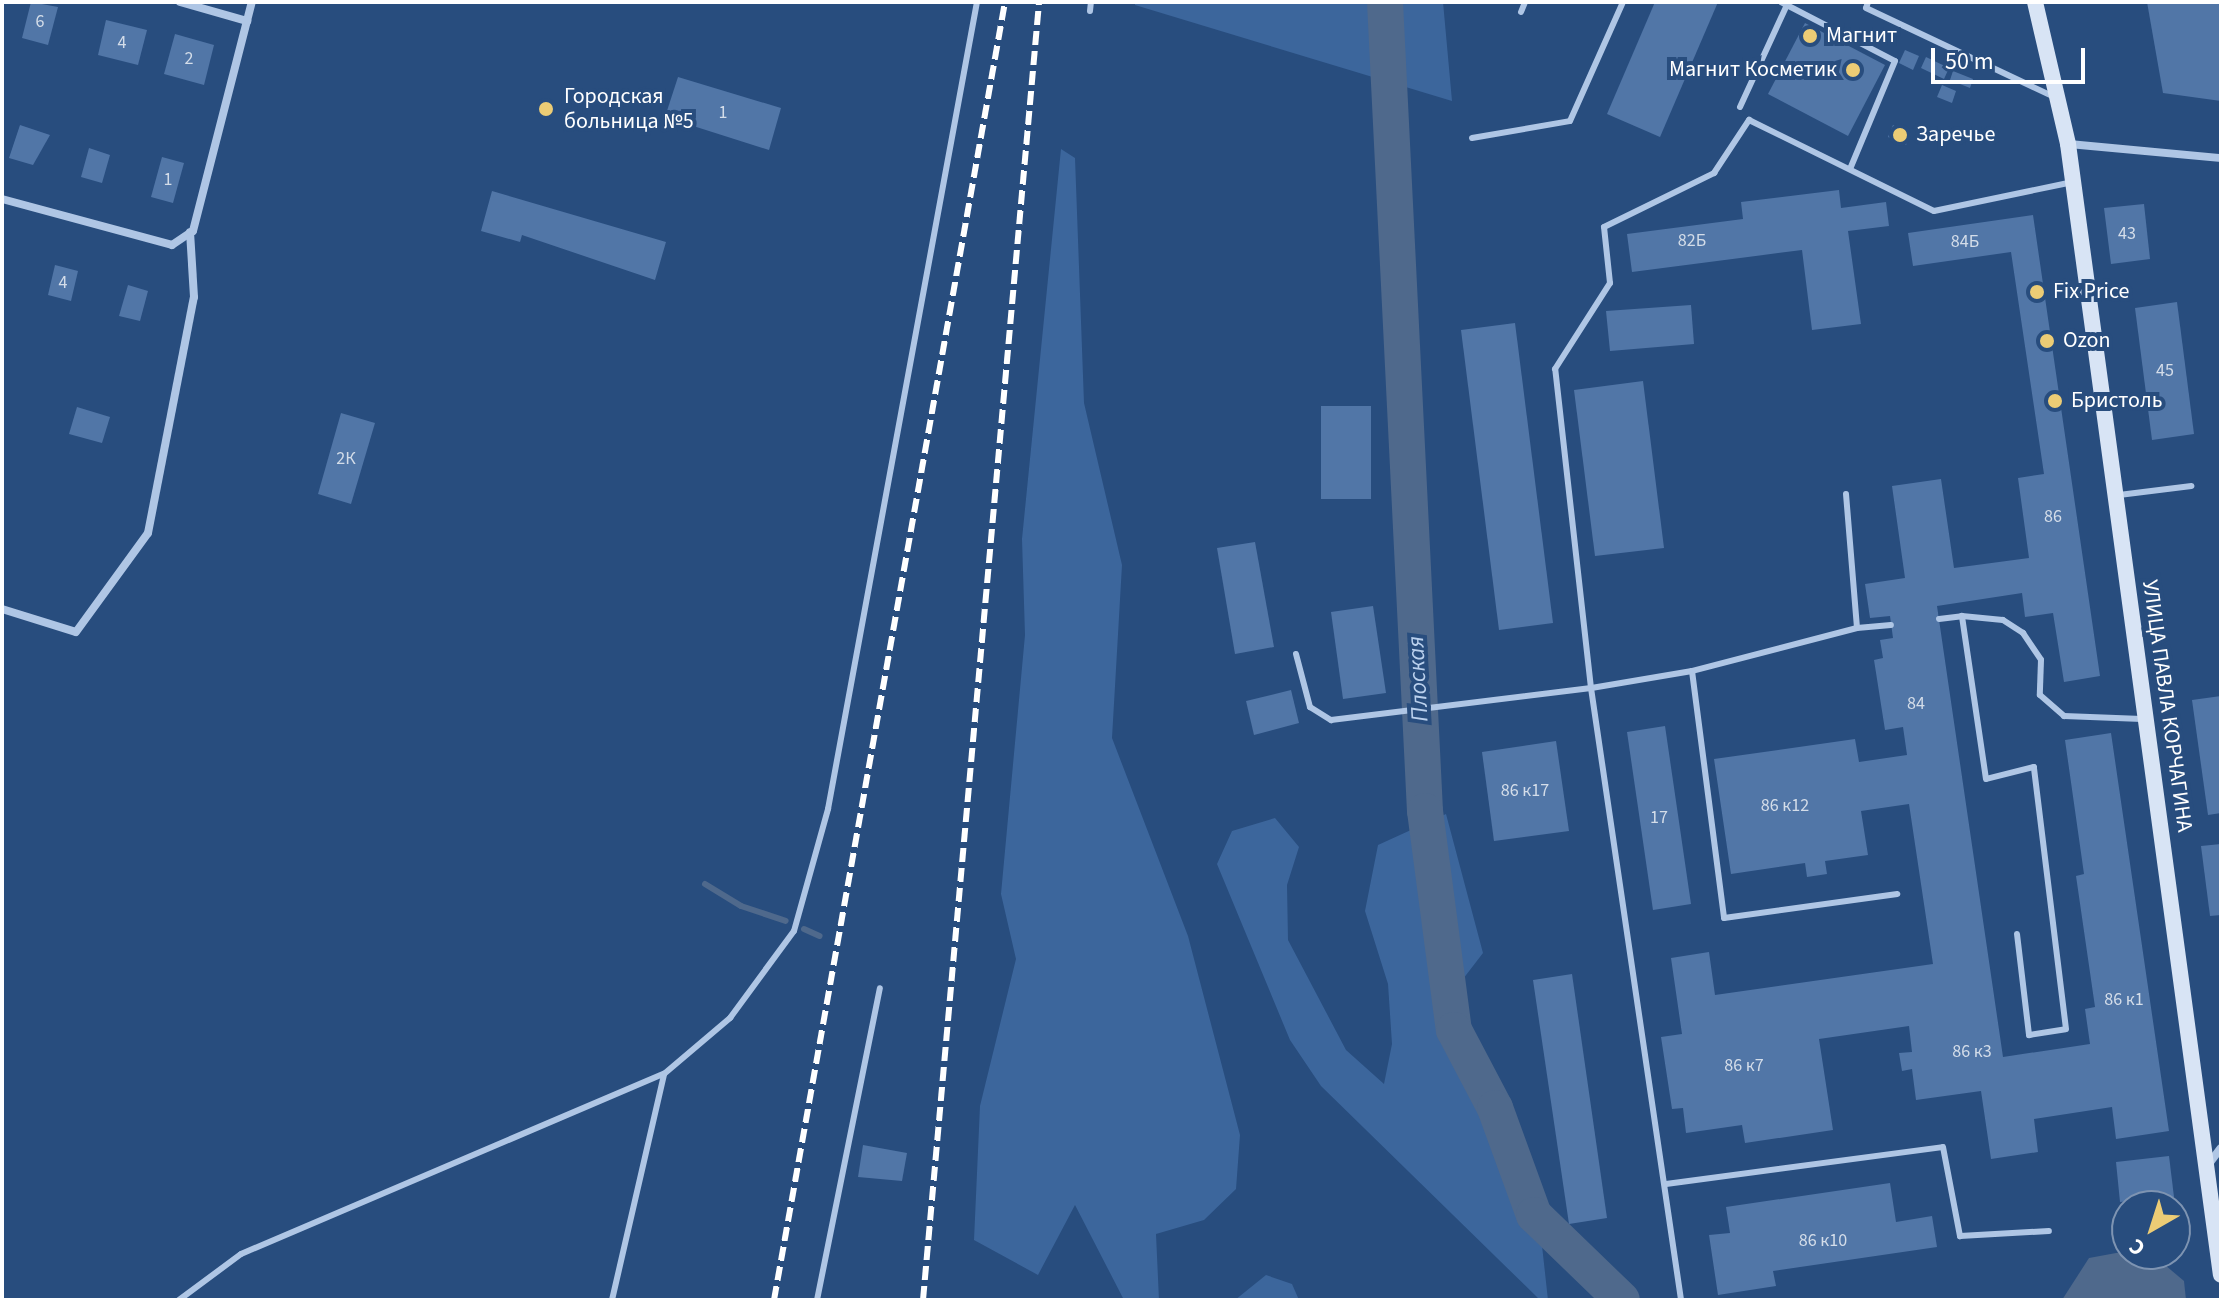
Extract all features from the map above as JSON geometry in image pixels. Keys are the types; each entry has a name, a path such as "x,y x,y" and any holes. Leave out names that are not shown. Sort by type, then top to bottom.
{"main road":[{"name":"УЛИЦА ПАВЛА КОРЧАГИНА","path":"2035,2 2068,144 2221,1275"}],"street":[{"path":"180,2 247,21"},
{"path":"2,609 76,632 148,533 194,297 190,232 252,2"},
{"path":"2068,144 2221,158"},
{"path":"2,199 172,245 190,232"},
{"path":"2208,1165 2221,1148"}],"lane":[{"path":"179,1300 241,1254 664,1074 730,1018 794,931 808,894 977,2"},
{"path":"1090,11 1091,2"},
{"path":"1521,12 1525,2"},
{"path":"1472,138 1570,121 1623,2"},
{"path":"1868,2 1866,8 2057,99"},
{"path":"1740,107 1784,4 1895,61 1850,169"},
{"path":"1681,1300 1591,688 1555,369 1610,283 1604,227 1714,173 1749,120 1934,211 2073,182"},
{"path":"2115,495 2191,486"},
{"path":"1846,494 1857,628"},
{"path":"1939,619 1962,616 2003,620 2023,633 2041,660 2040,695 2064,716 2146,719"},
{"path":"1962,616 1986,779 2034,767 2066,1029 2029,1035 2017,934"},
{"path":"1296,654 1310,707 1320,718 1400,712 1591,688 1692,671 1857,628 1891,625"},
{"path":"1692,671 1724,918 1897,894"},
{"path":"817,1300 880,988"},
{"path":"612,1300 664,1074"},
{"path":"1666,1184 1943,1147 1960,1236 2049,1231"}],"shaded area":[{"path":"1135,2 1443,2 1452,101 1135,5"},
{"path":"1061,149 1075,158 1084,403 1122,565 1112,738 1188,936 1240,1135 1236,1189 1204,1220 1156,1234 1159,1300 1124,1300 1075,1205 1038,1275 974,1240 980,1106 1016,959 1001,894 1025,635 1022,539"},
{"path":"1446,814 1483,953 1463,979 1465,1029 1495,1082 1535,1182 1548,1300 1540,1300 1321,1086 1290,1040 1217,864 1232,831 1275,818 1299,847 1287,885 1288,940 1346,1050 1384,1084 1392,1044 1388,984 1365,911 1378,845"},
{"path":"2111,1254 2111,1270 2171,1270 2184,1281 2186,1300 2062,1300 2089,1258"},
{"path":"1266,1275 1292,1284 1299,1300 1235,1300"}],"building":[{"path":"31,2 58,7 48,45 22,38"},
{"path":"1655,2 1718,2 1660,137 1607,114"},
{"path":"2147,2 2221,2 2221,101 2163,93"},
{"path":"106,20 147,30 138,65 98,55"},
{"path":"1805,23 1885,65 1848,136 1768,94"},
{"path":"175,34 214,45 204,85 164,74"},
{"path":"1905,50 1919,56 1913,70 1899,63"},
{"path":"1926,57 1949,68 1944,79 1921,68"},
{"path":"1953,71 1973,79 1970,88 1950,80"},
{"path":"678,77 781,108 769,150 665,117"},
{"path":"1942,85 1956,91 1952,103 1937,97"},
{"path":"20,125 50,135 33,165 9,158"},
{"name":"Заречье","path":"1893,125 1911,134 1906,145 1888,137"},
{"path":"89,148 110,155 102,183 81,177"},
{"path":"162,157 184,163 173,203 151,197"},
{"path":"1839,190 1841,208 1886,202 1889,226 1848,231 1861,324 1812,330 1802,250 1632,272 1627,234 1743,219 1741,202"},
{"path":"492,191 666,242 655,280 522,235 520,242 481,231"},
{"path":"2144,204 2150,259 2111,264 2104,208"},
{"path":"2033,215 2100,676 2064,682 2053,613 2025,617 2022,593 1937,606 2003,1057 2090,1044 2085,1009 2095,1007 2076,876 2084,874 2065,740 2111,733 2169,1131 2116,1139 2112,1107 2034,1119 2038,1152 1991,1159 1981,1091 1916,1100 1912,1069 1902,1071 1899,1053 1912,1052 1909,1026 1819,1039 1833,1130 1745,1143 1742,1125 1686,1133 1683,1108 1672,1109 1661,1037 1682,1034 1671,958 1709,952 1715,995 1933,964 1909,804 1861,811 1868,855 1825,861 1827,874 1807,877 1805,863 1731,874 1714,759 1855,739 1859,762 1907,755 1903,727 1885,730 1874,660 1883,658 1880,640 1893,638 1890,616 1870,618 1865,584 1905,578 1892,486 1941,479 1954,568 2029,558 2018,478 2044,474 2011,252 1913,266 1908,233"},
{"path":"55,265 78,271 71,301 48,295"},
{"path":"128,285 148,291 140,321 119,316"},
{"path":"2177,302 2194,434 2152,440 2135,308"},
{"path":"1691,305 1694,344 1610,351 1606,311"},
{"path":"1515,323 1553,623 1499,630 1461,330"},
{"path":"1643,381 1664,548 1595,556 1574,390"},
{"path":"1321,406 1371,406 1371,499 1321,499"},
{"path":"77,407 110,417 102,443 69,434"},
{"path":"341,413 375,423 351,504 318,494"},
{"path":"1255,542 1274,647 1235,654 1217,548"},
{"path":"1373,606 1386,693 1343,699 1331,612"},
{"path":"1291,690 1299,723 1254,735 1246,701"},
{"path":"2221,696 2221,813 2208,815 2192,700"},
{"path":"1665,726 1691,904 1653,910 1627,732"},
{"path":"1556,741 1569,831 1494,841 1482,752"},
{"path":"2221,844 2221,915 2210,916 2201,846"},
{"path":"1572,974 1607,1218 1569,1224 1533,980"},
{"path":"863,1145 907,1153 902,1181 858,1177"},
{"path":"2169,1156 2173,1190 2119,1190 2116,1162"},
{"path":"1890,1183 1896,1222 1932,1216 1937,1247 1773,1271 1776,1286 1718,1295 1709,1235 1730,1233 1726,1207"}],"waterway":[{"name":"Плоская","path":"1385,2 1425,811 1454,1030 1495,1108 1534,1215 1622,1300"},
{"path":"705,884 741,906 786,921"},
{"path":"804,929 820,936"}],"railway":[{"path":"774,1300 1005,2"},
{"path":"923,1300 1039,2"}],"place":[{"name":"Магнит","path":"1810,36"},
{"name":"Магнит Косметик","path":"1853,70"},
{"name":"Городская больница №5","path":"546,109"},
{"name":"Заречье","path":"1900,135"},
{"name":"Fix Price","path":"2037,292"},
{"name":"Ozon","path":"2047,341"},
{"name":"Бристоль","path":"2055,401"}]}
